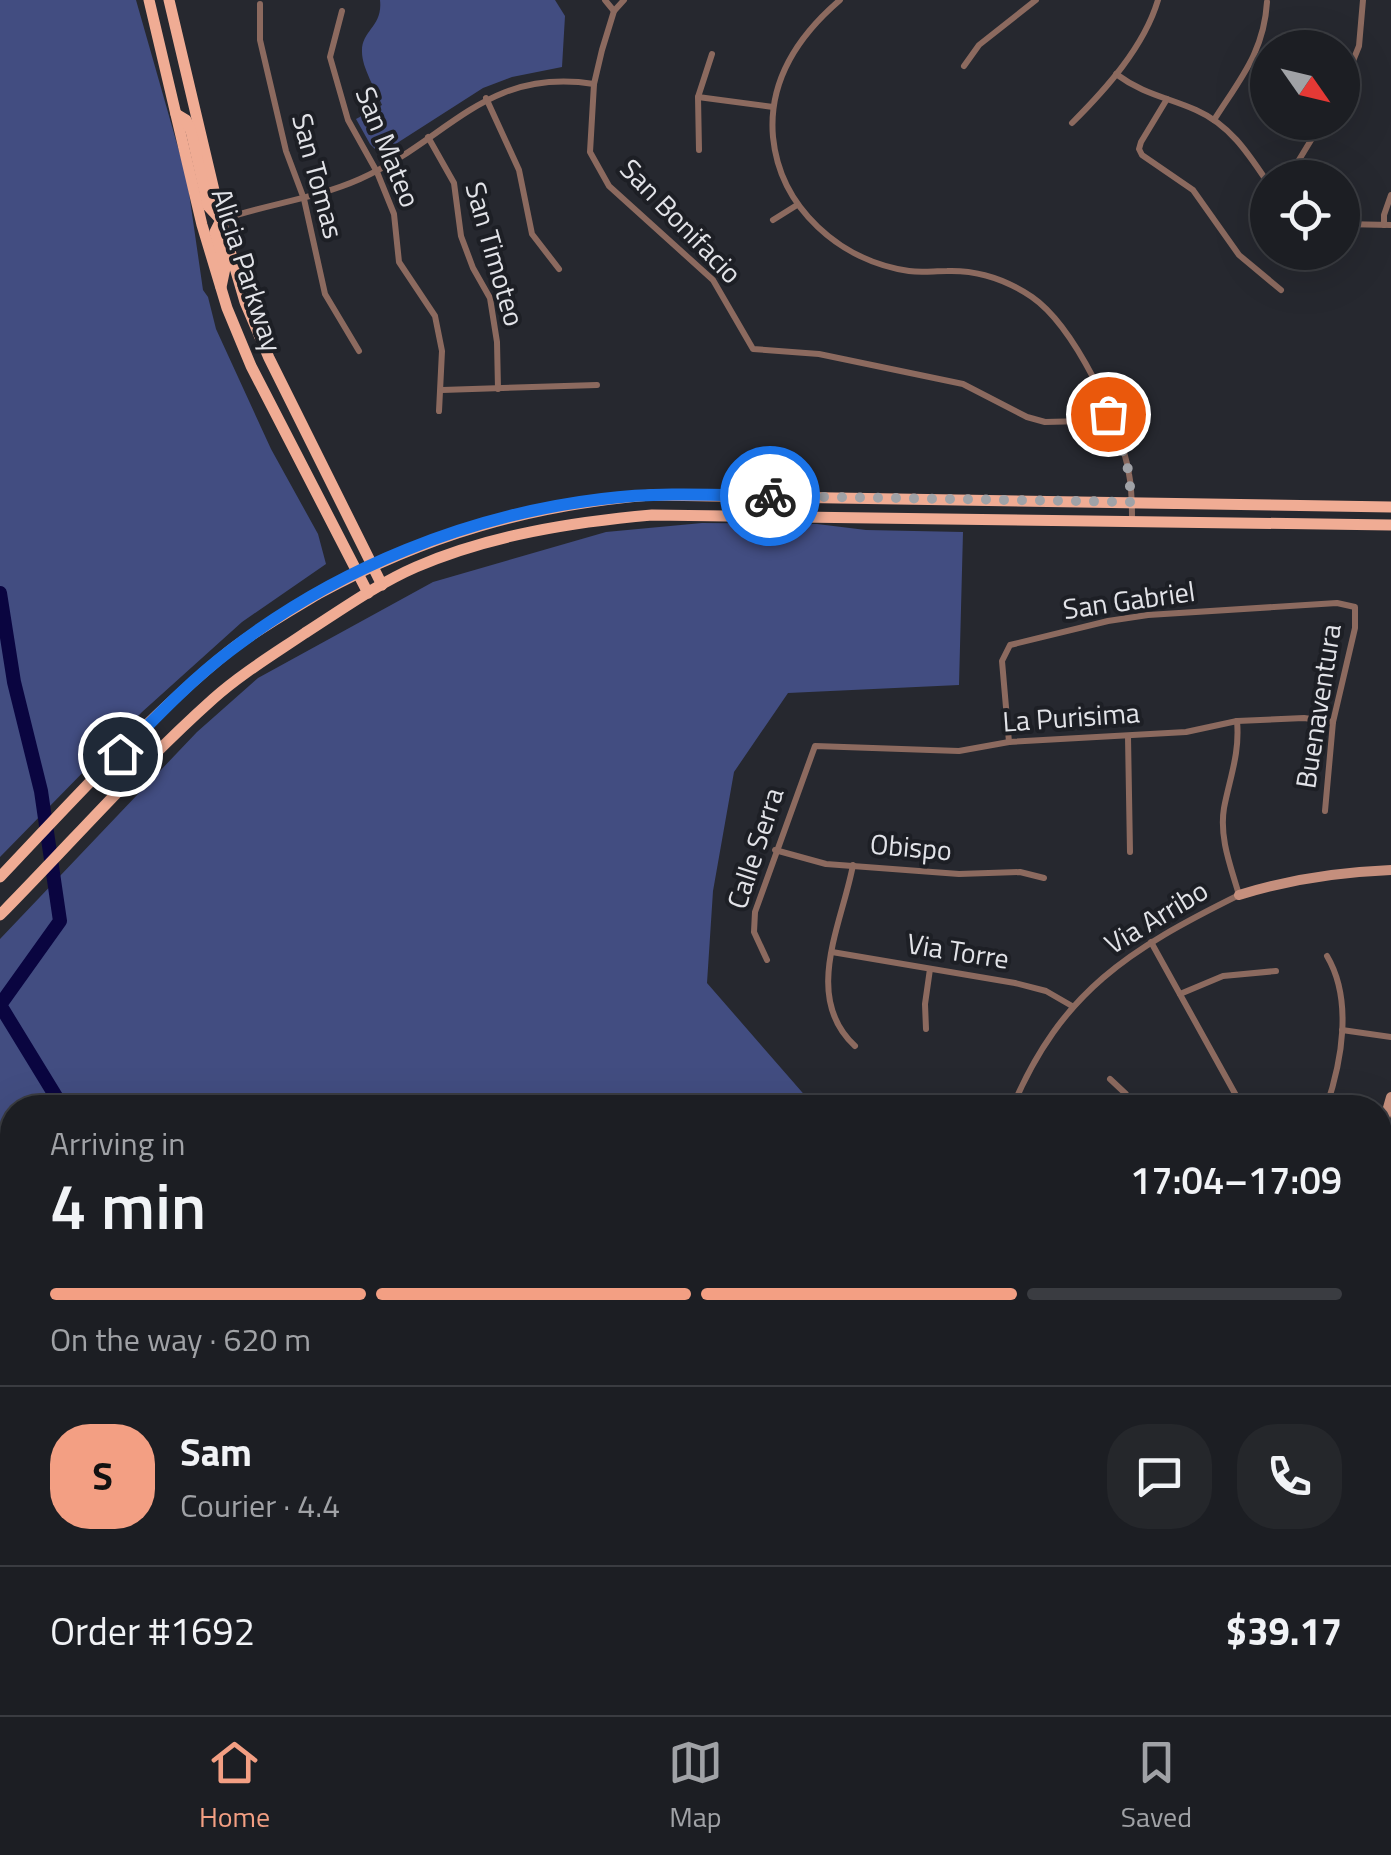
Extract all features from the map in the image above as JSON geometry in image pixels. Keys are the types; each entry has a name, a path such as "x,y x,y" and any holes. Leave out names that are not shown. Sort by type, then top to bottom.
{"main road":[{"name":"Alicia Parkway","path":"149,0 202,225 221,288 251,366 368,593"},
{"name":"Alicia Parkway","path":"168,0 245,302 382,585"},
{"path":"176,114 186,120 208,206 221,220 215,232 226,268 221,288"},
{"path":"0,876 189,685 232,649 290,610 373,564 456,531 598,500 651,495 1391,507"},
{"path":"0,915 214,698 256,665 382,585 416,568 488,543 542,530 635,516 1391,525"}],"street":[{"path":"605,0 614,12"},
{"name":"San Bonifacio","path":"624,0 614,12 594,84 590,152 609,186 713,280 754,349 820,354 963,384 1026,417 1046,422 1086,421 1108,414"},
{"path":"964,66 979,45 1036,0"},
{"path":"1072,123 1116,74 1146,31 1158,0"},
{"path":"1360,46 1362,0"},
{"path":"834,2 792,51 773,107 775,154 797,205 826,236 877,262 927,273 972,272 1006,281 1035,299 1062,325 1080,351 1108,414 1127,463 1132,519"},
{"path":"1214,120 1256,54 1265,32 1267,2"},
{"name":"San Tomas","path":"260,4 260,40 325,294 359,351"},
{"name":"San Mateo","path":"342,11 330,58 348,120 377,172 394,214 400,262 435,316 442,351 439,411"},
{"path":"699,150 698,98 712,54"},
{"path":"1116,74 1153,97 1214,120 1254,160"},
{"path":"221,220 304,200 377,172 486,98 537,81 594,84"},
{"path":"486,98 518,170 532,234 559,269"},
{"path":"698,98 773,107"},
{"path":"1166,100 1141,142 1142,155 1193,190 1239,255 1282,290"},
{"name":"San Timoteo","path":"428,137 454,183 462,236 472,268 490,298 497,342 498,388"},
{"path":"1360,224 1387,225 1384,215 1391,194"},
{"path":"772,220 797,205"},
{"path":"442,390 597,385"},
{"name":"San Gabriel","path":"1009,742 1002,661 1010,645 1148,616 1316,603 1355,607"},
{"name":"Buenaventura","path":"1325,812 1333,722 1355,628 1355,607"},
{"name":"La Purisima","path":"814,748 824,744 959,751 1009,742 1186,732 1237,721 1304,718 1333,722"},
{"path":"1237,721 1240,744 1223,826 1240,895"},
{"path":"1128,737 1130,852"},
{"name":"Calle Serra","path":"766,960 754,932 755,912 814,748"},
{"name":"Obispo","path":"775,850 826,864 959,874 1020,872 1044,878"},
{"path":"853,865 827,982 828,1000 840,1032 855,1046"},
{"name":"Via Arribo","path":"1018,1095 1040,1050 1072,1006 1118,964 1151,942 1240,895 1276,884 1320,875 1391,870"},
{"path":"1151,942 1236,1095"},
{"name":"Via Torre","path":"832,952 1015,982 1046,991 1072,1006"},
{"path":"1327,956 1336,972 1342,1030 1329,1095"},
{"path":"926,1029 930,969"},
{"path":"1180,994 1223,976 1276,970"},
{"path":"1342,1030 1391,1037"},
{"path":"1110,1078 1126,1095"}],"shaded area":[{"path":"0,0 136,0 187,179 203,290 216,329 271,449 318,534 326,564 242,622 142,712 0,857"},
{"path":"380,0 555,0 565,16 562,67 512,77 483,88 380,154 356,119 382,105 362,52 378,16"},
{"path":"702,523 963,532 959,685 788,693 734,772 713,891 707,983 805,1095 0,1095 0,939 197,732 258,678 433,582 606,532"}],"waterway":[{"path":"0,593 14,682 41,791 60,921 0,1005 55,1095"}],"way so far":[{"path":"770,496 1132,502 1127,463 1108,414"}],"route":[{"path":"120,754 189,685 232,649 290,610 408,548 498,520 598,500 651,495 770,496"}]}
